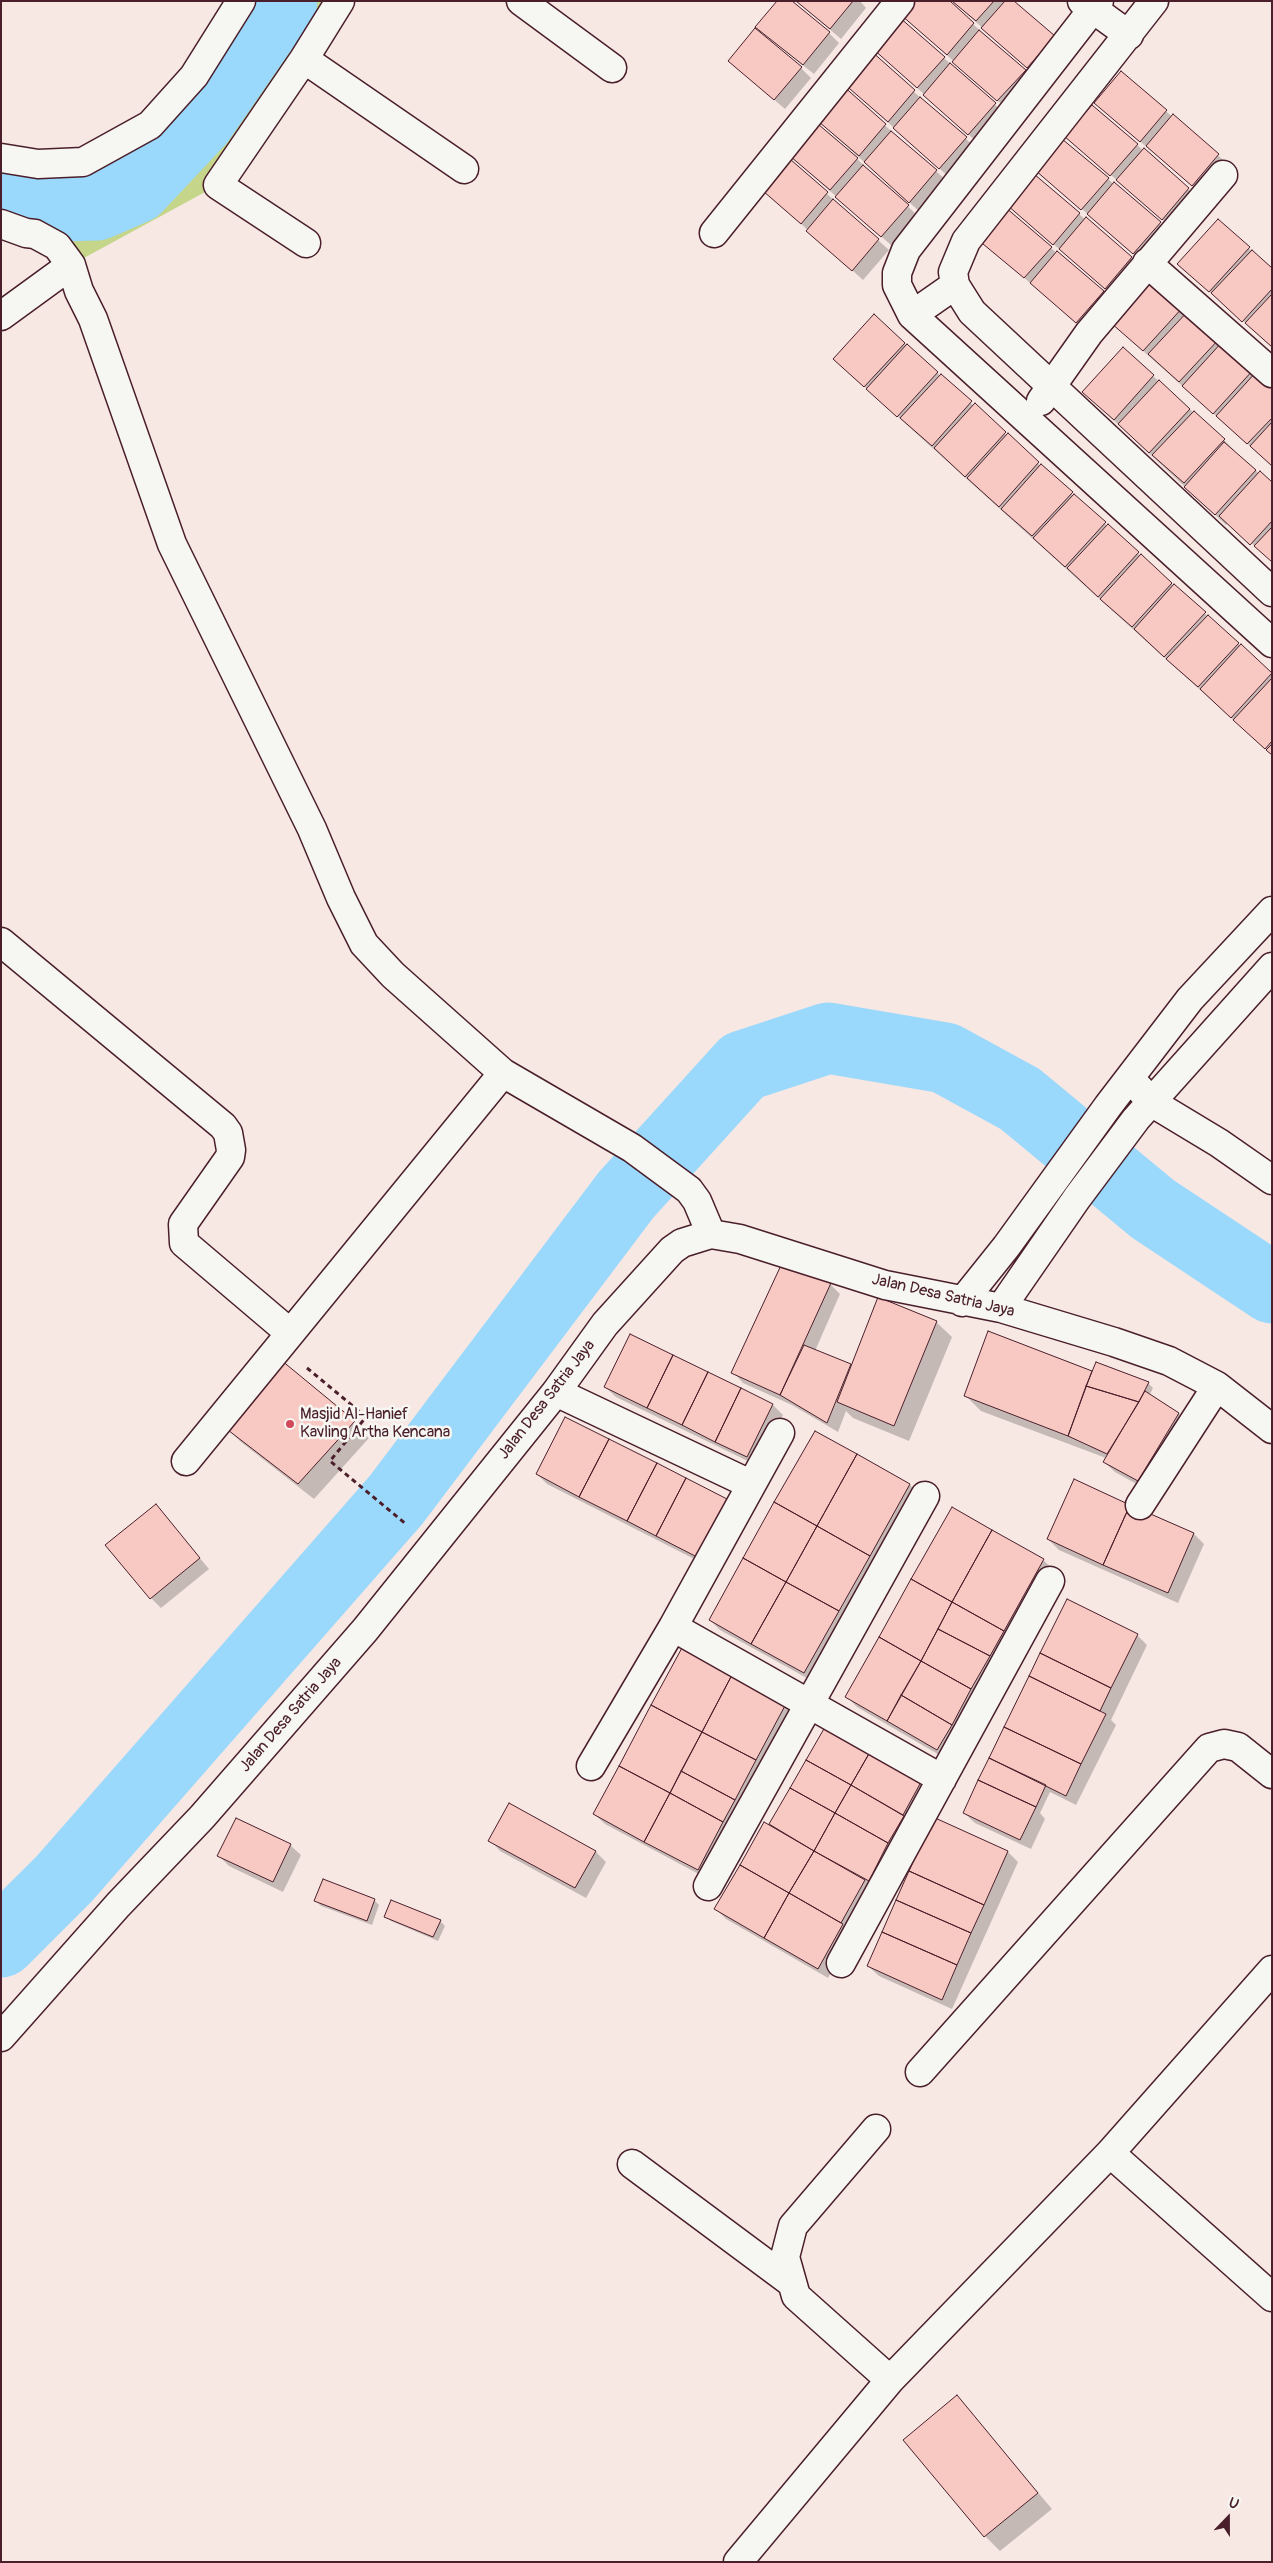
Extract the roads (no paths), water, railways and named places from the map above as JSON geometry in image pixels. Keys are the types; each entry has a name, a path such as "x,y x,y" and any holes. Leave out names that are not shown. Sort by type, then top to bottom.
{"street":[{"path":"1,158 38,164 83,162 150,125 194,76 241,1"},
{"path":"306,243 218,185 304,59 340,1"},
{"path":"521,1 612,68"},
{"path":"714,233 900,1"},
{"path":"1154,1 966,241 953,272 955,285 972,312 1272,592"},
{"path":"1129,35 1091,4 906,250 896,272 897,285 912,314 1272,643"},
{"path":"304,59 464,169"},
{"path":"1027,420 1089,334 1223,175"},
{"path":"1,224 26,233 35,234 57,246 71,265 79,290 93,320 172,544 312,829 341,898 364,944 393,975 503,1073 632,1148 689,1190 697,1201 711,1234"},
{"path":"1147,263 1272,373"},
{"path":"1,316 71,265"},
{"path":"912,314 955,285"},
{"path":"962,1302 1056,1181 1108,1106 1190,999 1272,911"},
{"path":"1,942 223,1126 228,1133 232,1150 230,1157 183,1224 182,1236 184,1243 285,1340"},
{"path":"1001,1308 1077,1198 1143,1110 1272,967"},
{"path":"186,1461 503,1073"},
{"path":"1130,1078 1143,1110 1219,1143 1272,1180"},
{"name":"Jalan Desa Satria Jaya","path":"1,2037 118,1905 202,1817 365,1630 556,1392 605,1324 672,1250 696,1237 711,1234 740,1238 885,1285 962,1302 1001,1308 1114,1342 1170,1361 1217,1386 1272,1429"},
{"path":"1140,1505 1217,1386"},
{"path":"556,1392 750,1484"},
{"path":"590,1766 673,1627 750,1484 780,1433"},
{"path":"708,1886 925,1496"},
{"path":"841,1963 1050,1581"},
{"path":"673,1627 942,1779"},
{"path":"920,2072 1209,1748 1224,1744 1238,1748 1272,1774"},
{"path":"738,2562 890,2380 1110,2153 1272,1970"},
{"path":"876,2129 793,2226 785,2257 796,2296 890,2380"},
{"path":"1110,2153 1272,2297"},
{"path":"632,2164 792,2283"}],"waterway":[{"path":"1,196 28,207 97,205 136,188 199,121 282,1"},
{"path":"1,1942 64,1879 396,1500 626,1195 743,1066 828,1038 945,1058 1020,1099 1153,1209 1272,1288"}],"place":[{"name":"Masjid Al-Hanief Kavling Artha Kencana","path":"290,1424"}]}
